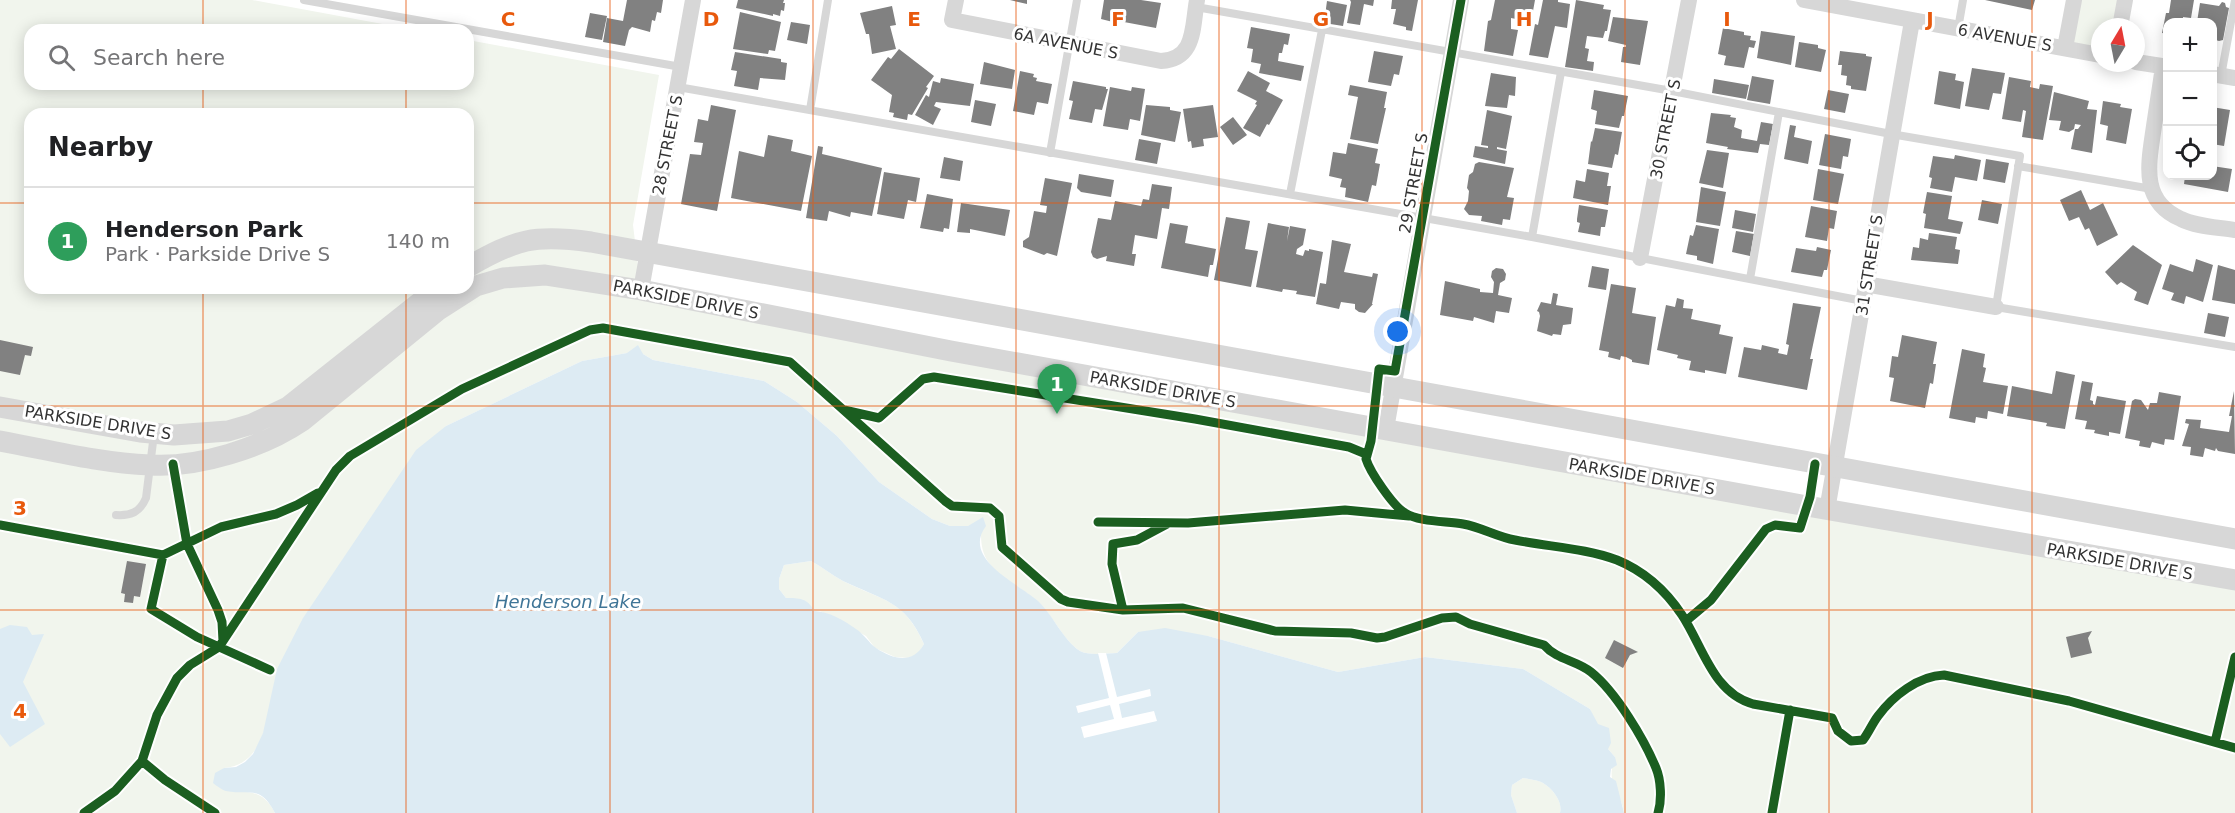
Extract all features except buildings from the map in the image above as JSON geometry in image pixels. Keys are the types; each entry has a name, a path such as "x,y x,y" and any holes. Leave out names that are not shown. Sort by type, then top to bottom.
{"street":[{"name":"28 STREET S","path":"641,290 693,0"},
{"name":"6A AVENUE S","path":"956,0 952,20 1161,61 1172,61 1179,57 1189,45 1196,3"},
{"name":"29 STREET S","path":"1386,429 1461,0"},
{"name":"30 STREET S","path":"1640,258 1689,0"},
{"name":"6 AVENUE S","path":"1804,0 1847,4 1912,21 2091,53"},
{"path":"2065,48 2073,0"},
{"path":"2122,18 2125,0"},
{"name":"31 STREET S","path":"1827,510 1912,21"},
{"path":"2145,64 2163,67"},
{"path":"2164,72 2149,162 2152,189 2162,207 2183,220 2235,230"},
{"path":"474,264 507,245 531,239 559,238 2235,539"},
{"name":"PARKSIDE DRIVE S","path":"474,287 503,278 546,275 641,290 951,351 1827,510 2235,580"},
{"path":"1865,284 1996,307"},
{"name":"PARKSIDE DRIVE S","path":"0,407 154,434 174,435 228,431 270,417 288,407 431,294"},
{"name":"PARKSIDE DRIVE S","path":"0,441 150,465 182,463 234,453 284,433 302,421 437,311 464,294"}],"lane":[{"path":"304,0 439,24"},
{"path":"810,110 828,0"},
{"path":"1050,153 1077,0"},
{"path":"1958,29 1963,0"},
{"path":"2223,76 2235,0"},
{"path":"1196,3 1322,30 1672,91 1891,134 2020,156 1996,307 2235,347"},
{"path":"474,30 681,67"},
{"path":"1290,194 1322,30"},
{"path":"1532,237 1561,72"},
{"path":"678,87 1532,237 1863,301"},
{"path":"1750,279 1779,112"},
{"path":"2018,166 2152,189"},
{"path":"116,515 132,514 143,505 149,488 154,434"}],"shaded area":[{"path":"0,0 252,0 382,24 24,24 24,90 474,90 474,41 659,75 633,225 641,290 2235,580 2235,813 1624,813 1612,780 1612,766 1615,757 1608,749 1590,709 1523,669 1425,657 1338,672 1208,636 1138,632 1117,653 1084,653 1068,640 1038,602 992,567 984,553 981,533 968,526 950,526 932,519 879,482 837,436 797,402 764,381 653,360 643,354 627,353 582,361 446,426 270,712 256,749 243,762 224,768 214,783 231,790 255,793 268,803 275,813 0,813"},
{"path":"2074,0 2125,0 2122,18 2091,18 2091,53 2065,48"},
{"path":"811,561 843,581 891,603 900,610 909,618 924,644 919,653 910,658 895,657 875,648 866,636 820,611 815,611 797,600 786,598 779,589 779,579 784,565"},
{"path":"1523,778 1541,782 1550,789 1559,800 1560,813 1517,813 1511,795 1512,785"}],"water":[{"name":"Henderson Lake","path":"638,345 643,354 653,360 764,381 797,402 837,436 879,482 932,519 950,526 968,526 983,517 986,526 980,538 981,549 986,560 1038,601 1068,640 1084,653 1117,653 1138,632 1165,628 1208,636 1338,672 1425,657 1523,669 1590,709 1598,724 1609,728 1611,743 1608,749 1615,757 1617,765 1611,769 1610,777 1616,781 1624,813 1560,813 1559,800 1550,789 1541,782 1523,778 1512,785 1511,795 1517,813 275,813 265,798 259,795 226,791 213,783 215,773 224,768 236,767 253,754 263,733 277,669 303,618 416,450 446,426 582,361 627,353","holes":["811,561 843,581 891,603 900,610 917,629 924,644 920,650 909,657 890,655 876,648 859,631 842,620 814,611 809,603 803,600 786,598 779,589 779,579 784,565"]},
{"path":"10,625 27,627 32,635 44,634 23,682 45,724 10,747 0,734 0,629"}],"pier":[{"path":"1098,653 1106,653 1117,697 1150,689 1151,696 1119,704 1122,718 1154,711 1157,721 1084,738 1081,727 1114,719 1110,705 1078,713 1076,706 1109,698"}],"cycle path":[{"path":"1461,0 1395,371 1379,369 1371,441 1366,459 1382,488 1400,509 1418,518 1470,525 1508,539 1592,553 1627,565 1654,583 1676,606 1710,667 1728,690 1753,704 1832,718 1838,731 1851,741 1863,740 1884,709 1907,688 1925,679 1944,675 2069,701 2235,748"},
{"path":"215,813 165,780 142,761 157,715 177,678 190,665 219,647 336,470 350,456 462,389 590,330 603,328 790,362 945,501 952,506 990,508 999,516 1002,547 1061,599 1068,602 1123,610 1183,608 1275,631 1351,633 1377,638 1442,618 1456,617 1470,624 1544,645 1555,654 1591,672 1610,691 1628,717 1651,756 1658,773 1660,784 1658,813"},
{"path":"844,410 879,418 923,379 934,377 1195,419 1349,447 1366,454"},
{"path":"173,464 187,544 218,610 222,622 223,641"},
{"path":"1686,621 1711,600 1766,529 1775,525 1800,528 1810,497 1815,464"},
{"path":"0,525 163,555 221,527 276,514 318,493"},
{"path":"1098,522 1188,523 1345,510 1409,516"},
{"path":"1123,610 1112,564 1113,544 1137,540 1167,524"},
{"path":"163,555 151,609 197,637 270,670"},
{"path":"2215,742 2235,657"},
{"path":"1772,813 1790,710"},
{"path":"84,813 115,791 142,761"}],"place":[{"name":"Henderson Park","path":"1057,414"}]}
